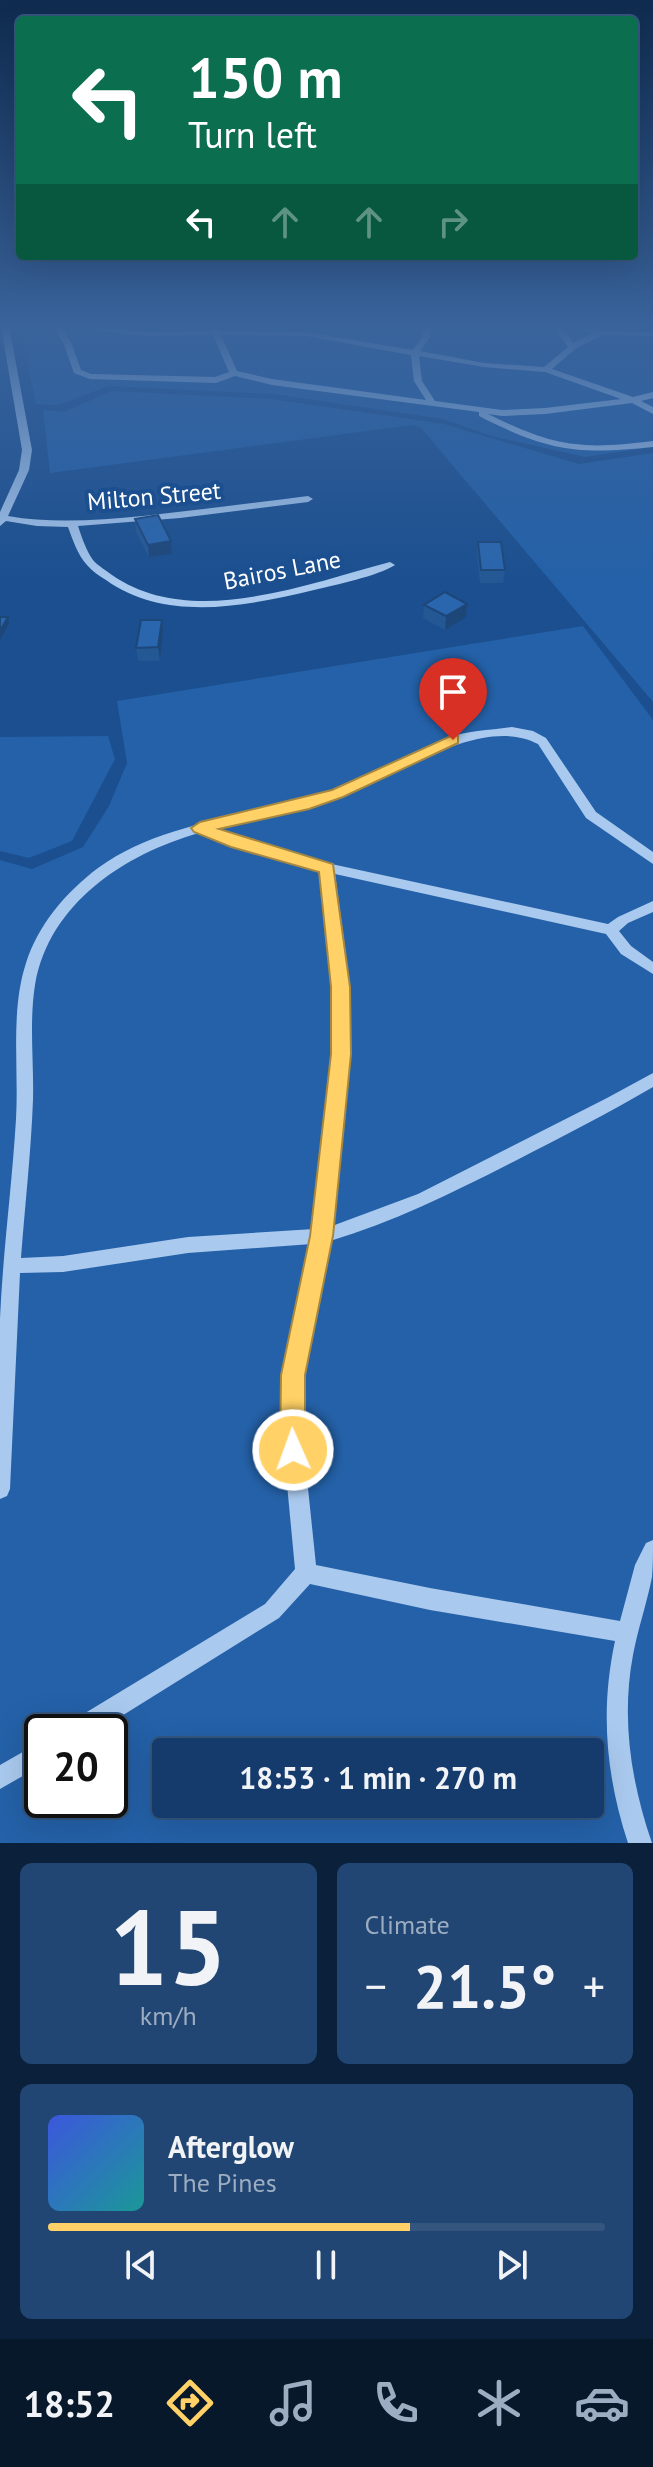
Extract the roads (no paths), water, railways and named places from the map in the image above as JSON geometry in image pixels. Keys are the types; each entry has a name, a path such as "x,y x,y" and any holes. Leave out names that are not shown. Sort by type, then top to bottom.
{"street":[{"path":"2,521 24,470 27,450 20,412"},
{"path":"477,412 524,436 565,449 579,451 653,444"},
{"path":"507,412 528,412"},
{"name":"Milton Street","path":"2,521 72,524 183,515 308,499"},
{"name":"Bairos Lane","path":"72,524 88,560 108,579 144,595 183,603 230,603 273,596 390,565"},
{"path":"0,1489 25,1100 28,984 42,941 81,890 140,848 171,835 337,794 453,740 512,731 529,734 542,741 591,815 653,859"},
{"path":"200,828 237,843 327,868 611,930 626,950 653,969"},
{"path":"104,1714 272,1611 306,1573 291,1421 293,1375 322,1236 341,1054 341,987 327,868"},
{"path":"611,930 623,920 653,906"},
{"path":"12,1266 63,1264 188,1245 322,1236 353,1227 424,1199 613,1103 653,1079"},
{"path":"640,1843 625,1791 618,1743 617,1686 645,1565 653,1550"},
{"path":"306,1573 430,1599 628,1633"},
{"path":"0,1778 24,1763"}]}
